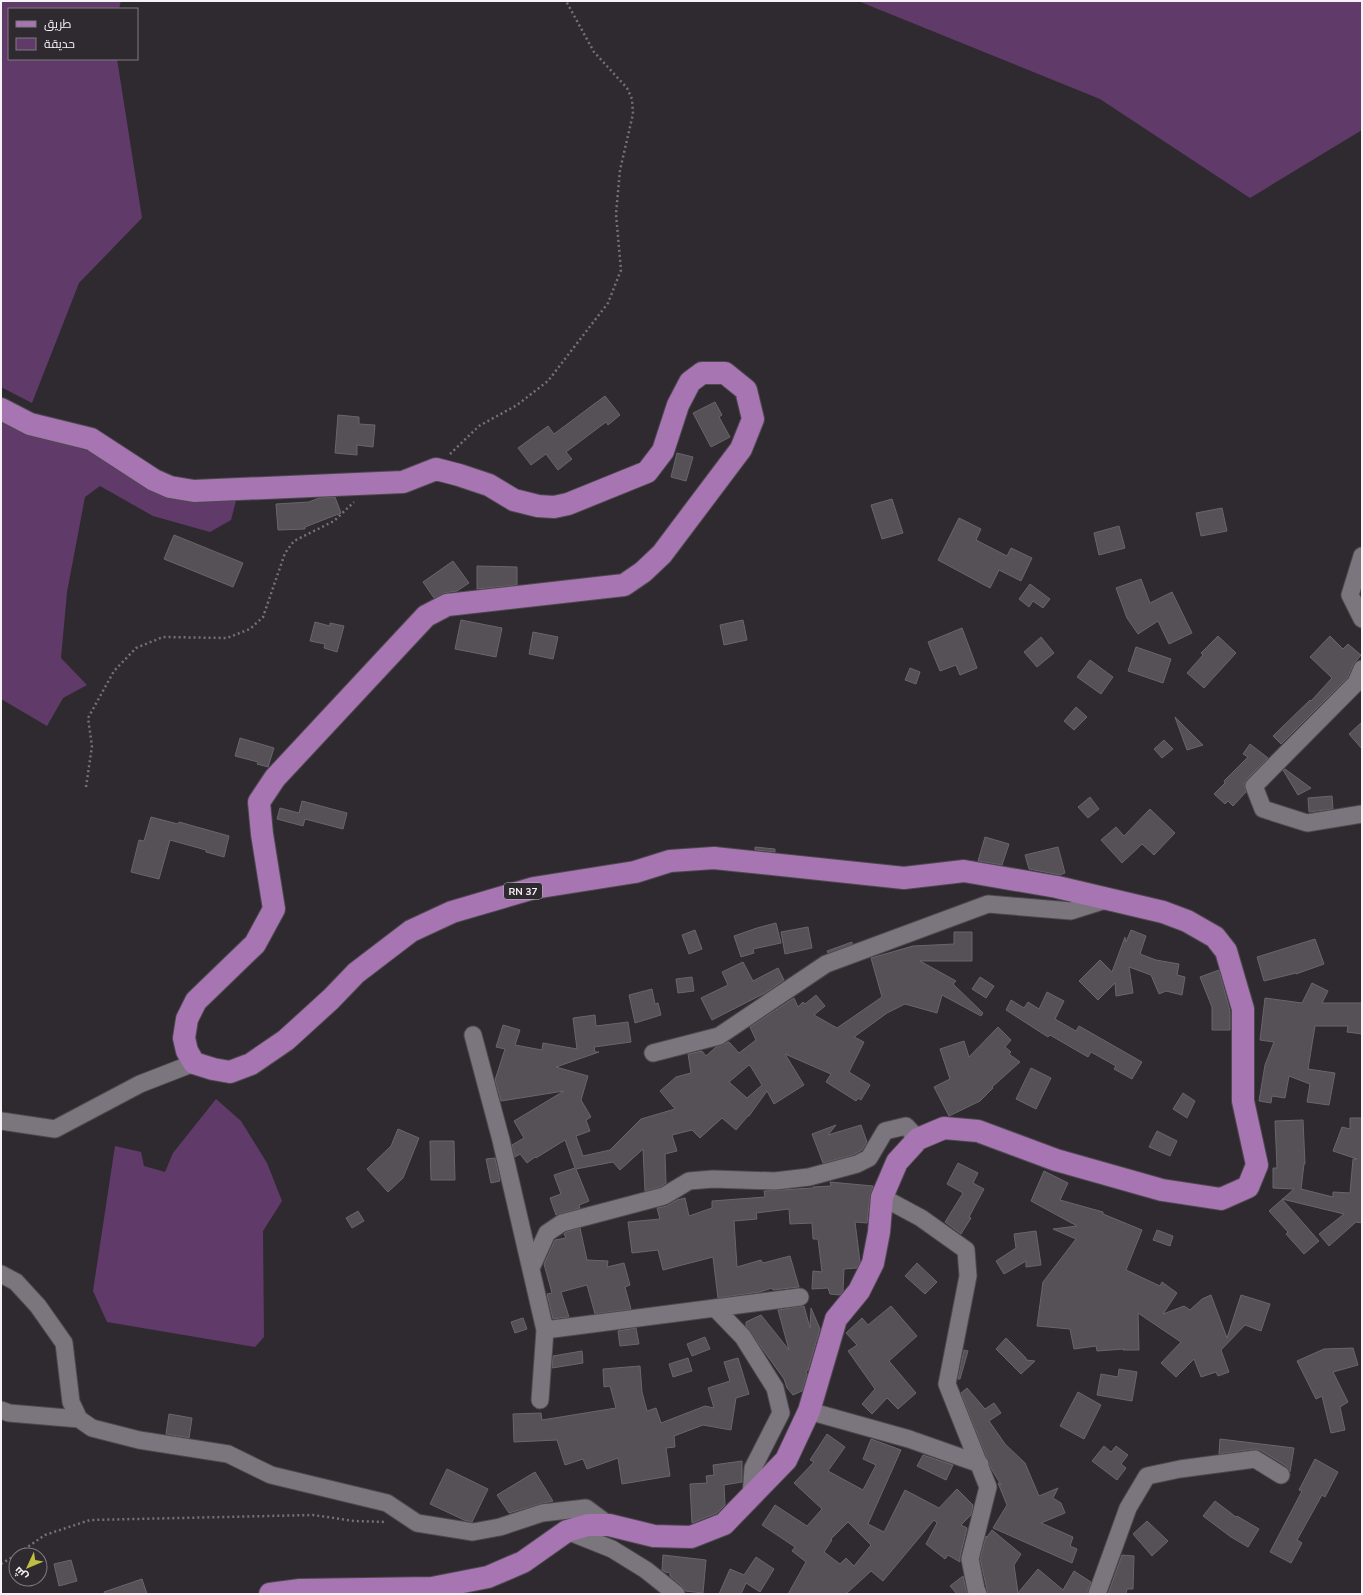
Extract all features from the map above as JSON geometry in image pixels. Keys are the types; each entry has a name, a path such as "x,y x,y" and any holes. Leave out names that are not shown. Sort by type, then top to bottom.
{"main road":[{"path":"1,409 30,424 91,439 154,480 170,487 194,491 403,482 436,469 489,485 514,500 538,506 554,507 568,504 647,472 663,451 678,405 690,382 702,373 725,373 746,390 753,419 741,449 662,554 643,572 624,585 447,605 426,616 275,778 259,802 262,834 274,909 255,944 196,1001 187,1019 184,1038 187,1051 194,1063"},
{"name":"RN 37","path":"194,1063 213,1069 230,1072 251,1064 286,1040 362,968 411,931 452,912 534,888 635,872 670,861 714,858 904,878 964,871 1056,887 1163,912 1187,920 1215,937 1226,951 1243,1009 1243,1100 1257,1165 1248,1187 1221,1199 1162,1190 1056,1160 978,1131 944,1128 918,1139 897,1162 882,1197 879,1232 873,1263 858,1291 836,1319 809,1411 786,1460 724,1524 691,1537 654,1536 609,1525 588,1525 567,1531 523,1562 488,1577 432,1588 300,1590 270,1594"}],"street":[{"path":"1362,556 1350,595 1362,619"},
{"path":"1362,669 1356,683 1254,786 1263,809 1307,823 1362,814"},
{"path":"652,1053 719,1036 826,964 988,904 1071,911 1109,899"},
{"path":"473,1035 502,1140 545,1330 540,1400"},
{"path":"1,1121 55,1129 140,1084 194,1063"},
{"path":"531,1268 547,1233 562,1223 664,1196 689,1181 713,1179 775,1181 809,1177 857,1164 869,1158 885,1131 906,1126 918,1139"},
{"path":"882,1197 921,1218 966,1250 968,1276 947,1384 988,1487 970,1559 978,1594"},
{"path":"1,1274 16,1282 38,1306 64,1343 71,1402 80,1418 92,1428 139,1440 228,1454 271,1475 387,1503 417,1523 473,1532 500,1527 542,1513 586,1508 609,1525"},
{"path":"545,1330 800,1297"},
{"path":"715,1308 743,1337 775,1388 781,1413 753,1468 751,1496"},
{"path":"1,1410 80,1418"},
{"path":"809,1411 909,1439 980,1464"},
{"path":"1098,1594 1128,1508 1148,1476 1180,1469 1255,1459 1281,1475"},
{"path":"567,1531 612,1548 646,1570 676,1594"}],"path":[{"path":"436,469 455,448 479,426 517,406 548,381 608,303 621,270 616,214 620,170 633,114 632,99 628,88 594,52 566,1"},
{"path":"86,787 92,746 88,718 114,671 136,648 164,637 227,638 250,629 262,617 285,553 294,541 334,521 357,500"},
{"path":"28,1547 45,1535 90,1520 313,1515 354,1521 417,1523"}],"green space":[{"path":"1,1 121,1 119,8 8,8 8,60 117,60 142,218 79,283 32,403 1,387"},
{"path":"858,1 1362,1 1362,130 1250,198 1100,99"},
{"path":"1,415 99,455 237,497 231,520 210,532 153,516 100,486 85,497 67,592 61,658 87,685 63,698 47,726 1,699"},
{"path":"216,1099 241,1121 267,1163 282,1201 263,1231 264,1337 255,1347 107,1322 93,1291 115,1146 141,1152 144,1166 165,1172 173,1153"}],"building":[{"path":"605,396 620,415 608,425 606,422 566,452 572,459 558,470 546,454 531,465 518,448 548,426 554,434"},
{"path":"715,402 722,415 719,417 730,437 711,447 693,413"},
{"path":"338,415 359,417 359,424 375,425 373,447 357,445 357,455 335,453"},
{"path":"677,453 693,457 686,481 671,477"},
{"path":"335,497 341,513 305,527 305,529 278,530 276,504 309,502 319,498"},
{"path":"892,499 903,533 882,539 871,505"},
{"path":"1222,508 1227,531 1201,536 1196,513"},
{"path":"959,518 981,529 976,540 1007,556 1011,548 1032,558 1021,581 999,570 990,588 938,560"},
{"path":"1119,526 1125,548 1099,555 1094,533"},
{"path":"174,535 243,563 233,587 164,559"},
{"path":"453,561 469,583 457,591 445,593 434,598 423,582"},
{"path":"477,566 517,567 517,585 477,589"},
{"path":"1141,579 1150,603 1172,592 1192,633 1169,644 1158,621 1138,634 1127,618 1116,588"},
{"path":"1030,584 1050,599 1043,608 1033,601 1029,607 1019,599"},
{"path":"461,620 502,628 496,657 455,649"},
{"path":"743,620 747,640 724,645 720,625"},
{"path":"315,622 330,626 330,623 344,626 337,652 324,648 325,644 310,641"},
{"path":"962,628 977,668 960,675 956,665 940,671 928,642"},
{"path":"533,632 558,637 553,659 529,654"},
{"path":"1218,636 1236,653 1204,688 1187,673 1203,655 1201,653"},
{"path":"1330,636 1343,649 1348,644 1361,655 1353,665 1348,677 1281,744 1273,736 1310,700 1311,701 1332,678 1310,657"},
{"path":"1041,637 1054,653 1037,667 1024,652"},
{"path":"1136,647 1171,659 1163,683 1128,671"},
{"path":"1090,660 1113,677 1101,694 1077,677"},
{"path":"910,668 920,672 916,684 905,680"},
{"path":"1076,707 1087,717 1074,730 1064,721"},
{"path":"1175,717 1203,745 1187,750"},
{"path":"1362,722 1362,749 1349,734"},
{"path":"240,738 274,748 268,767 257,764 258,762 235,756"},
{"path":"1164,740 1173,749 1162,758 1154,749"},
{"path":"1250,744 1268,758 1247,779 1244,784 1246,792 1233,806 1228,801 1225,804 1214,794 1225,783 1224,781 1248,757 1243,754"},
{"path":"1285,769 1311,788 1298,795 1283,770"},
{"path":"1332,796 1333,809 1309,812 1308,798"},
{"path":"1090,797 1099,809 1088,818 1078,807"},
{"path":"302,801 347,813 343,829 305,819 303,826 277,819 280,808 299,813"},
{"path":"1150,809 1175,833 1154,855 1142,844 1122,863 1101,840 1116,827 1124,836"},
{"path":"151,817 178,824 179,822 229,836 224,857 206,852 206,850 170,840 159,879 131,872 139,840 144,841"},
{"path":"985,837 1009,844 1002,865 978,861"},
{"path":"755,847 775,849 775,852 755,850"},
{"path":"1058,847 1065,873 1060,875 1029,869 1025,855"},
{"path":"776,923 781,943 753,949 754,953 741,957 734,936"},
{"path":"808,927 812,948 785,954 781,932"},
{"path":"695,930 702,949 689,954 682,935"},
{"path":"1131,930 1146,936 1140,954 1156,960 1179,964 1177,975 1185,977 1182,995 1166,991 1159,994 1151,975 1129,967 1133,993 1116,996 1115,983 1098,1000 1079,981 1100,960 1112,972 1125,937 1126,942"},
{"path":"954,932 972,932 972,961 920,961 956,981 953,984 983,1013 981,1016 942,995 937,1013 905,1004 887,1013 854,1037 864,1042 849,1072 870,1085 861,1100 858,1098 856,1101 826,1082 831,1074 785,1054 804,1085 774,1104 767,1091 749,1116 736,1130 722,1118 700,1138 692,1130 672,1135 677,1151 665,1154 666,1183 660,1187 645,1191 643,1149 620,1170 613,1162 576,1169 589,1201 579,1205 580,1208 556,1215 550,1198 561,1194 554,1175 575,1168 565,1140 527,1163 520,1154 515,1157 512,1145 524,1138 514,1121 564,1091 501,1101 495,1080 505,1049 496,1047 503,1025 520,1030 515,1045 542,1050 543,1043 577,1049 573,1018 595,1015 596,1026 628,1022 631,1042 594,1047 595,1052 599,1052 556,1067 588,1076 581,1100 591,1117 586,1120 590,1131 576,1136 583,1156 610,1150 641,1119 675,1109 660,1091 676,1077 691,1073 688,1054 702,1051 706,1056 716,1047 729,1042 739,1053 756,1040 750,1027 794,998 798,1007 803,1002 805,1004 816,995 825,1006 814,1015 837,1028 882,997 871,958 913,946 954,944","holes":["749,1065 762,1085 747,1098 729,1082"]},
{"path":"1315,939 1324,964 1296,974 1264,981 1257,957"},
{"path":"852,942 852,944 828,953 827,951"},
{"path":"743,962 753,981 778,968 784,980 765,993 712,1020 701,998 728,985 722,972"},
{"path":"1219,970 1230,1011 1230,1030 1212,1030 1212,1007 1200,977"},
{"path":"692,977 694,991 678,993 676,979"},
{"path":"980,977 994,986 986,998 972,989"},
{"path":"1312,983 1328,991 1322,1003 1362,1003 1362,1034 1347,1032 1348,1026 1315,1026 1308,1069 1335,1073 1329,1105 1307,1102 1310,1084 1289,1076 1285,1098 1272,1096 1271,1103 1259,1101 1265,1065 1274,1042 1260,1040 1265,998 1302,1003"},
{"path":"652,989 655,1004 658,1003 661,1015 635,1023 629,995"},
{"path":"1047,992 1064,1001 1055,1019 1076,1031 1079,1026 1142,1062 1132,1079 1114,1069 1116,1066 1091,1052 1088,1057 1050,1035 1048,1037 1006,1010 1011,1000 1024,1008 1028,1002 1039,1009"},
{"path":"998,1027 1011,1040 1005,1047 1011,1052 1009,1054 1020,1062 992,1087 993,1088 980,1101 949,1116 934,1087 950,1079 940,1049 964,1041 969,1057"},
{"path":"1031,1068 1051,1078 1036,1109 1016,1099"},
{"path":"1183,1093 1195,1101 1187,1118 1173,1109"},
{"path":"1350,1118 1362,1118 1362,1223 1356,1222 1329,1246 1319,1234 1344,1214 1282,1199 1294,1189 1273,1188 1273,1168 1277,1168 1275,1121 1303,1120 1305,1164 1301,1189 1333,1197 1333,1192 1350,1193 1353,1159 1357,1159 1333,1151 1342,1127 1350,1129"},
{"path":"836,1125 828,1135 861,1125 867,1142 862,1150 853,1155 823,1163 812,1134"},
{"path":"398,1129 419,1138 403,1178 388,1192 367,1169 391,1146"},
{"path":"1157,1131 1177,1141 1170,1156 1149,1147"},
{"path":"430,1141 454,1141 455,1180 431,1180"},
{"path":"495,1158 500,1181 491,1183 486,1159"},
{"path":"958,1163 978,1173 973,1183 984,1189 969,1217 971,1218 961,1234 945,1222 963,1193 947,1184"},
{"path":"1044,1171 1068,1183 1060,1200 1103,1212 1103,1214 1142,1230 1126,1270 1160,1286 1162,1282 1177,1293 1163,1314 1184,1306 1190,1310 1202,1299 1211,1295 1227,1338 1241,1295 1270,1304 1261,1331 1245,1325 1221,1350 1229,1372 1218,1376 1216,1372 1201,1377 1194,1359 1176,1377 1161,1363 1181,1342 1138,1313 1139,1350 1123,1350 1124,1349 1097,1351 1096,1346 1074,1349 1070,1329 1037,1326 1043,1282 1076,1239 1053,1229 1077,1226 1031,1201"},
{"path":"830,1182 873,1186 870,1196 867,1223 855,1222 860,1262 857,1268 844,1269 843,1291 840,1295 830,1294 828,1288 812,1289 813,1271 822,1272 818,1239 813,1239 812,1223 790,1224 789,1209 756,1213 757,1219 734,1221 737,1267 761,1260 763,1263 790,1256 799,1287 773,1290 772,1288 760,1292 718,1298 713,1257 663,1270 658,1250 632,1253 628,1222 660,1219 657,1208 667,1206 677,1200 685,1198 689,1216 712,1208 712,1201 765,1197 764,1191 831,1186"},
{"path":"1282,1199 1319,1241 1304,1254 1286,1234 1288,1232 1269,1211"},
{"path":"358,1211 364,1221 352,1228 346,1218"},
{"path":"580,1228 587,1260 608,1261 607,1267 624,1263 630,1285 625,1287 631,1309 595,1314 587,1285 561,1292 569,1317 553,1319 547,1294 552,1293 544,1264 555,1240 566,1238 564,1234 566,1232"},
{"path":"1157,1230 1173,1236 1170,1246 1153,1240"},
{"path":"1036,1231 1041,1265 1026,1267 1026,1261 1004,1274 996,1261 1016,1248 1014,1234"},
{"path":"917,1263 937,1282 925,1294 905,1276"},
{"path":"804,1306 810,1328 811,1308 820,1329 808,1370 806,1371 807,1374 802,1391 793,1395 787,1388 784,1379 746,1326 746,1322 761,1315 789,1350 778,1310"},
{"path":"891,1306 917,1336 889,1361 916,1393 898,1409 887,1398 872,1414 862,1404 875,1389 848,1351 857,1345 846,1333 862,1318 868,1325"},
{"path":"523,1318 527,1329 515,1333 511,1322"},
{"path":"636,1328 639,1344 620,1346 618,1331"},
{"path":"705,1337 710,1349 692,1356 687,1344"},
{"path":"1006,1338 1026,1358 1026,1360 1035,1361 1021,1374 996,1349"},
{"path":"1353,1348 1358,1365 1333,1372 1348,1402 1340,1407 1345,1430 1331,1433 1322,1396 1316,1399 1297,1361 1324,1349"},
{"path":"964,1350 968,1351 960,1379 958,1379"},
{"path":"582,1351 583,1363 552,1368 553,1356"},
{"path":"688,1358 692,1371 673,1377 669,1364"},
{"path":"738,1358 749,1394 736,1398 731,1430 703,1425 674,1436 675,1447 666,1448 670,1476 622,1484 618,1458 587,1469 583,1459 565,1465 557,1440 514,1442 513,1414 541,1413 542,1420 616,1408 610,1386 604,1387 603,1369 640,1366 642,1392 647,1411 656,1408 661,1423 705,1406 714,1408 708,1388 730,1381 724,1362"},
{"path":"1119,1369 1137,1372 1132,1401 1097,1395 1101,1374 1118,1377"},
{"path":"967,1388 985,1409 994,1403 1001,1413 989,1421 1005,1444 1025,1463 1039,1496 1058,1488 1053,1498 1061,1503 1065,1513 1041,1523 1073,1537 1070,1546 1077,1549 1072,1563 993,1528 1007,1505 998,1483 1001,1485 991,1468 961,1393"},
{"path":"1078,1392 1101,1405 1084,1439 1060,1426"},
{"path":"169,1414 192,1418 189,1438 166,1434"},
{"path":"827,1434 845,1447 828,1471 863,1490 876,1465 863,1459 871,1439 901,1450 868,1524 884,1532 905,1490 939,1508 957,1489 973,1505 971,1515 961,1525 967,1528 960,1562 948,1555 945,1559 926,1544 937,1523 934,1520 883,1581 871,1571 846,1594 788,1594 806,1562 792,1551 795,1547 762,1525 775,1505 807,1526 822,1509 794,1483 814,1462 810,1460","holes":["848,1522 871,1545 854,1566 846,1558 840,1564 824,1552 832,1540 831,1539"]},
{"path":"1220,1439 1294,1448 1290,1472 1286,1466 1260,1450 1254,1449 1219,1454"},
{"path":"1104,1446 1111,1452 1116,1446 1128,1455 1121,1464 1126,1468 1117,1480 1092,1461"},
{"path":"923,1455 953,1465 946,1480 917,1466"},
{"path":"1315,1459 1338,1472 1325,1497 1322,1495 1297,1540 1302,1543 1291,1563 1270,1552 1302,1491 1299,1490"},
{"path":"742,1461 742,1482 724,1485 725,1505 717,1513 692,1523 690,1484 707,1483 706,1476 714,1475 713,1465"},
{"path":"447,1469 488,1489 472,1522 464,1520 430,1504"},
{"path":"535,1472 553,1501 509,1513 497,1495"},
{"path":"1215,1501 1236,1517 1237,1516 1259,1529 1248,1547 1231,1537 1203,1516"},
{"path":"1147,1521 1168,1541 1152,1556 1133,1534"},
{"path":"992,1530 1021,1554 1014,1565 1018,1593 1038,1569 1063,1590 1074,1571 1091,1582 1087,1594 988,1594 980,1559 986,1536 987,1537"},
{"path":"663,1555 706,1560 703,1593 685,1591 682,1586 670,1576 670,1573 662,1570"},
{"path":"1122,1555 1134,1556 1133,1589 1127,1589 1126,1594 1108,1594"},
{"path":"756,1557 774,1569 760,1592 746,1583 741,1594 719,1594 730,1569 744,1575"},
{"path":"71,1560 77,1581 59,1586 54,1564"},
{"path":"963,1576 967,1594 957,1594 950,1586"},
{"path":"142,1579 147,1594 105,1594 104,1592"}]}
